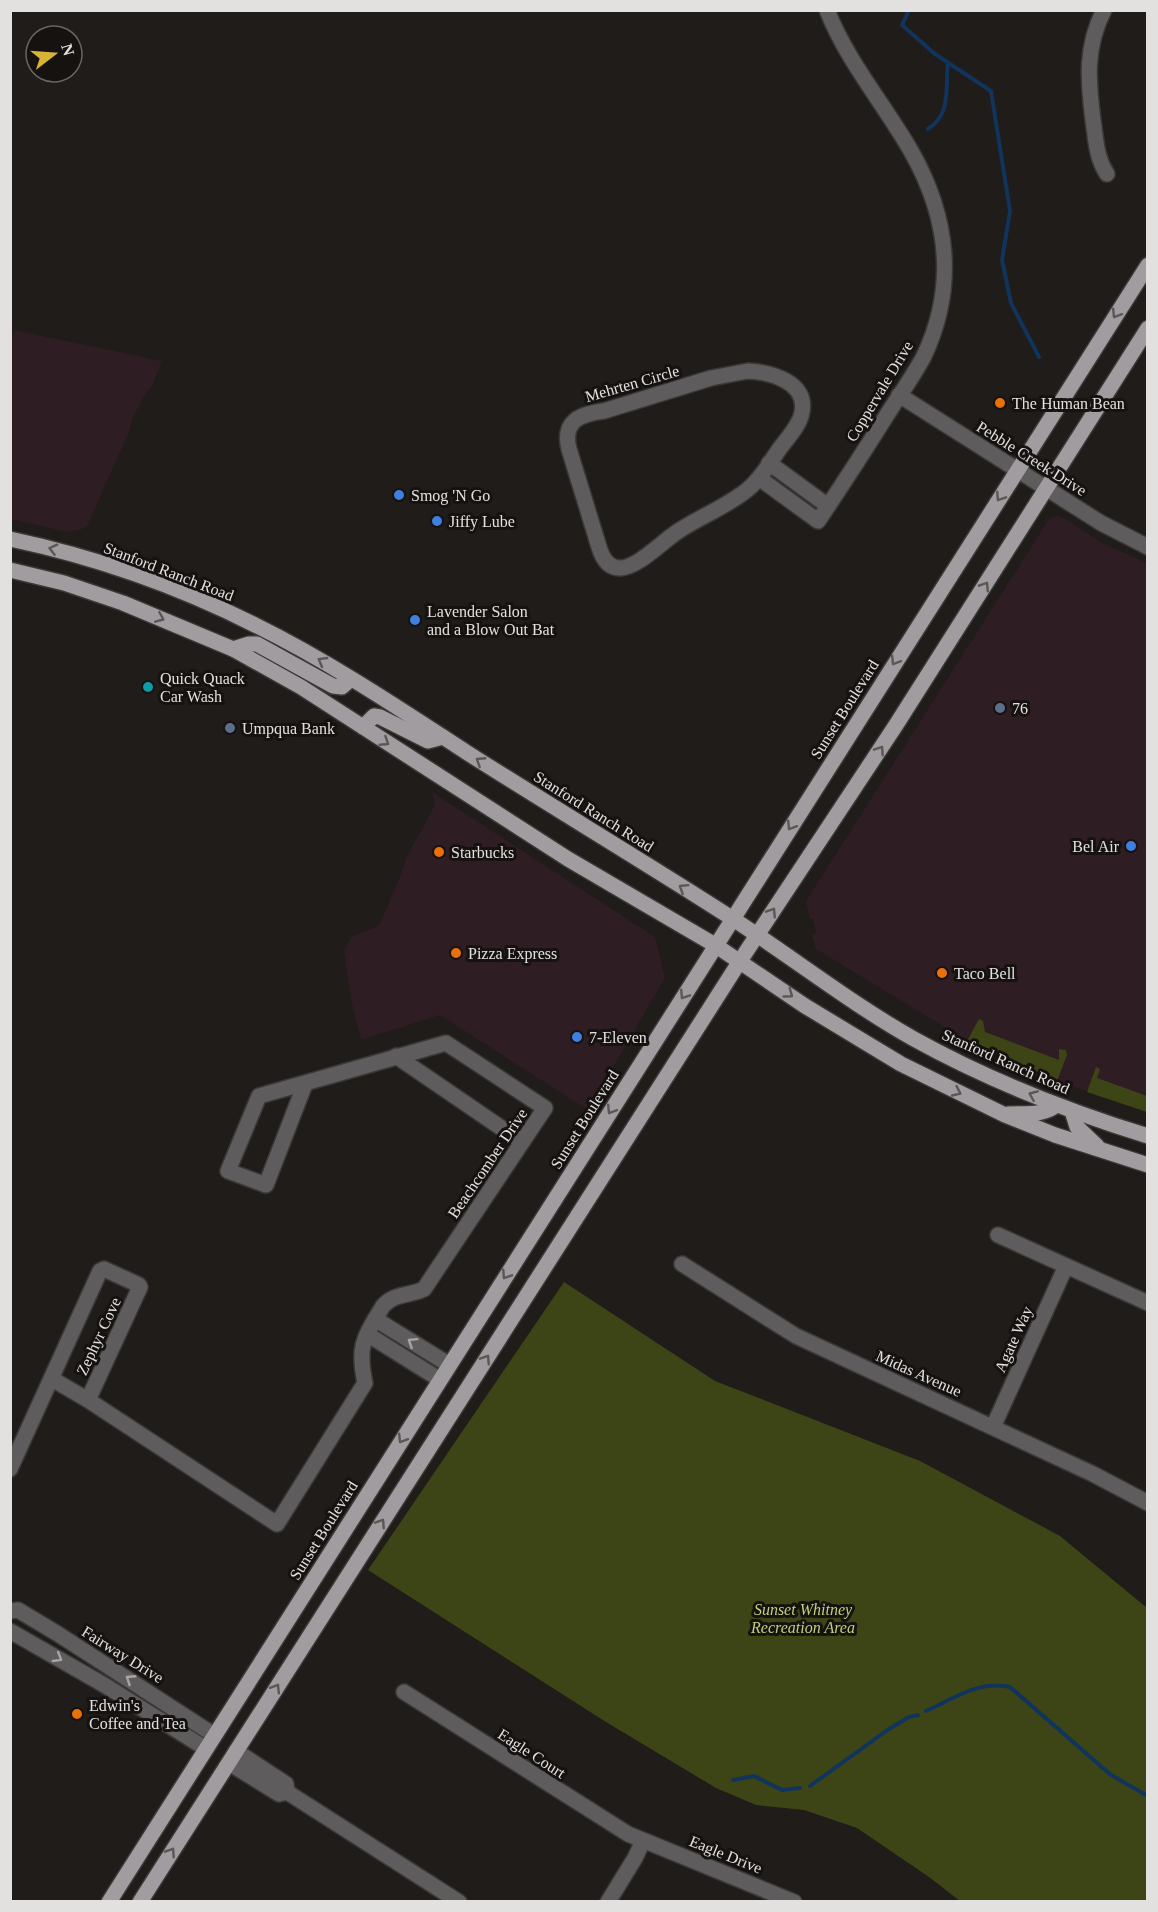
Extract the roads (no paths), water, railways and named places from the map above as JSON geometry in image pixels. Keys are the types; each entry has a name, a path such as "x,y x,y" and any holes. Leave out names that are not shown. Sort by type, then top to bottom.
{"main road":[{"name":"Sunset Boulevard","path":"109,1902 448,1364 1148,265"},
{"path":"140,1902 740,961 890,734 1148,328"},
{"name":"Stanford Ranch Road","path":"10,539 73,554 193,596 254,624 351,679 443,736 757,935 884,1021 915,1039 992,1078 1056,1105 1148,1136"},
{"path":"10,570 64,583 123,603 233,650 301,687 568,859 715,945 805,1006 901,1064 1005,1114 1105,1153 1148,1166"},
{"path":"233,650 249,644 257,644 333,686 342,687 351,679"},
{"path":"363,727 374,716 428,741 443,736"},
{"path":"1005,1114 1045,1112 1056,1105"},
{"path":"1072,1111 1077,1127 1105,1153"},
{"path":"214,1735 233,1757"},
{"path":"206,1749 233,1757"}],"street":[{"name":"Coppervale Drive","path":"792,502 818,521 924,355 936,321 944,282 943,235 938,210 928,184 911,150 841,39 826,10"},
{"path":"1104,10 1092,41 1088,78 1097,150 1101,165 1107,174"},
{"name":"Mehrten Circle","path":"759,371 777,376 793,385 799,392 803,403 800,419 769,463 750,488 736,498 683,528 640,561 628,567 617,568 608,564 599,548 566,438 569,428 578,418 588,413 604,411 735,372 759,371"},
{"name":"Pebble Creek Drive","path":"899,395 1101,523 1148,547"},
{"path":"769,463 828,506"},
{"path":"759,478 792,502 802,487"},
{"name":"Beachcomber Drive","path":"52,1379 88,1400 277,1524 365,1383 360,1356 361,1348 375,1319 388,1300 414,1294 424,1289 545,1108 446,1043 259,1096 228,1172 266,1185 304,1084"},
{"path":"396,1056 522,1142"},
{"path":"998,1235 1148,1303"},
{"name":"Midas Avenue","path":"682,1264 796,1336 1126,1490 1148,1503"},
{"name":"Agate Way","path":"993,1427 1066,1266"},
{"name":"Zephyr Cove","path":"52,1379 100,1271 104,1269 139,1285 88,1400"},
{"path":"375,1319 448,1364"},
{"path":"367,1334 439,1379"},
{"path":"10,1469 52,1379"},
{"name":"Fairway Drive","path":"10,1611 18,1610 58,1634 214,1735"},
{"path":"10,1631 120,1694 206,1749"},
{"name":"Eagle Court","path":"404,1692 615,1827 643,1841"},
{"path":"233,1757 286,1784 287,1792 459,1902"},
{"path":"608,1902 643,1841"},
{"name":"Eagle Drive","path":"643,1841 794,1902"}],"waterway":[{"path":"909,10 902,25 935,54 991,91 1010,211 1002,260 1011,303 1039,357"},
{"path":"928,129 936,123 944,108 948,63"},
{"path":"926,1711 976,1688 1010,1687 1111,1775 1148,1796"},
{"path":"810,1786 889,1729 909,1717 918,1715"},
{"path":"733,1780 754,1776 782,1790 800,1788"}],"place":[{"name":"The Human Bean","path":"1000,403"},
{"name":"Smog 'N Go","path":"399,495"},
{"name":"Jiffy Lube","path":"437,521"},
{"name":"Lavender Salon and a Blow Out Bat","path":"415,620"},
{"name":"Quick Quack Car Wash","path":"148,687"},
{"name":"76","path":"1000,708"},
{"name":"Umpqua Bank","path":"230,728"},
{"name":"Bel Air","path":"1131,846"},
{"name":"Starbucks","path":"439,852"},
{"name":"Pizza Express","path":"456,953"},
{"name":"Taco Bell","path":"942,973"},
{"name":"7-Eleven","path":"577,1037"},
{"name":"Edwin's Coffee and Tea","path":"77,1714"}],"park label":[{"name":"Sunset Whitney Recreation Area","path":"803,1618"}]}
